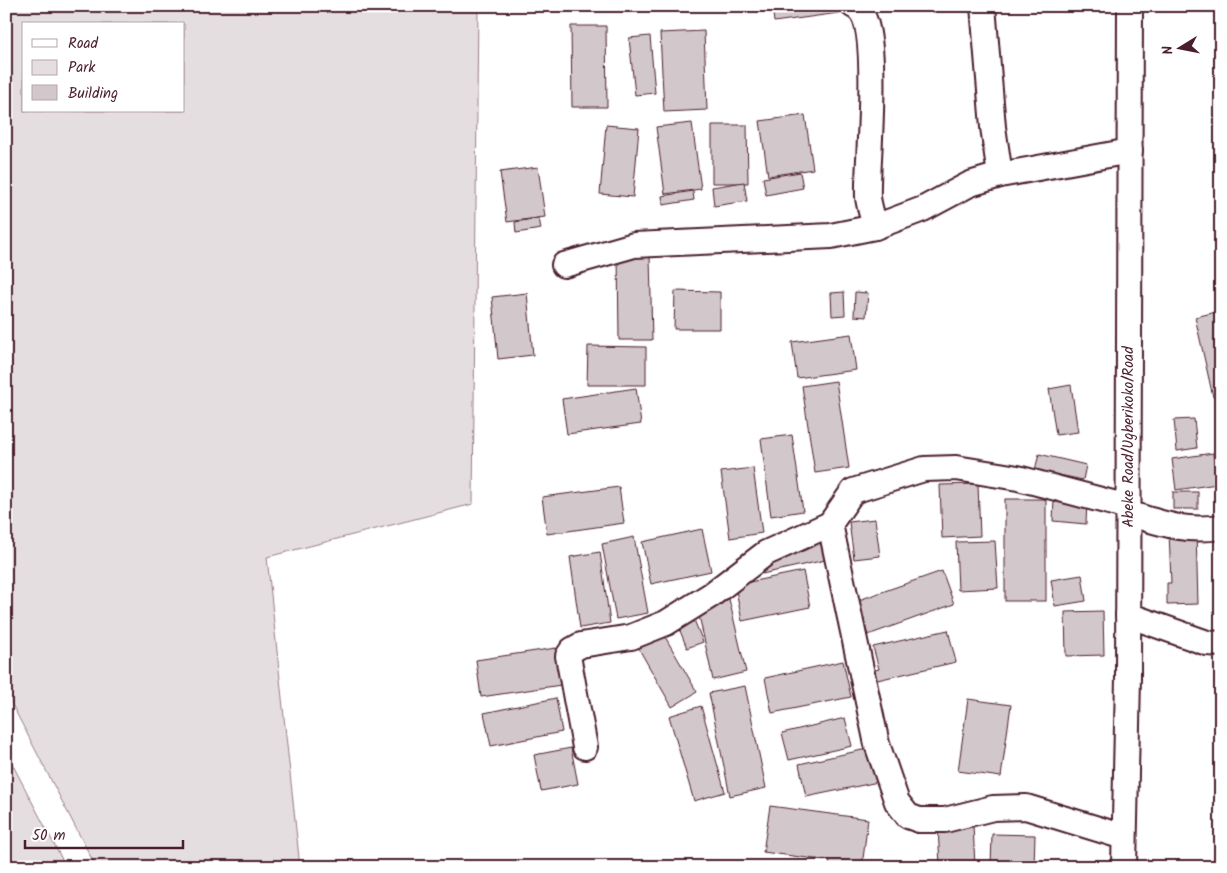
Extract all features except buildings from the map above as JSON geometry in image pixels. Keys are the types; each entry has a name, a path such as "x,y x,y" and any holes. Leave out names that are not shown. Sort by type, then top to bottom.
{"street":[{"path":"854,6 860,9 866,22 872,106 868,198 875,227"},
{"path":"983,6 993,127 1000,175"},
{"name":"Abeke Road/Ugberikoko/Road","path":"1124,867 1128,614 1130,6"},
{"path":"564,265 634,245 831,236 875,227 923,209 970,184 1000,175 1130,151"},
{"path":"585,747 568,656 572,650 581,645 631,637 666,623 711,595 766,553 830,524 853,491 924,469 956,468 1018,478 1128,510 1172,528 1196,530 1221,527"},
{"path":"830,524 877,744 896,802 908,816 919,820 945,820 993,808 1026,807 1124,837"},
{"path":"1128,614 1207,643 1221,644"}],"green space":[{"path":"6,6 478,6 473,504 267,557 300,867 96,867 6,693"},
{"path":"6,752 66,867 6,867"}]}
